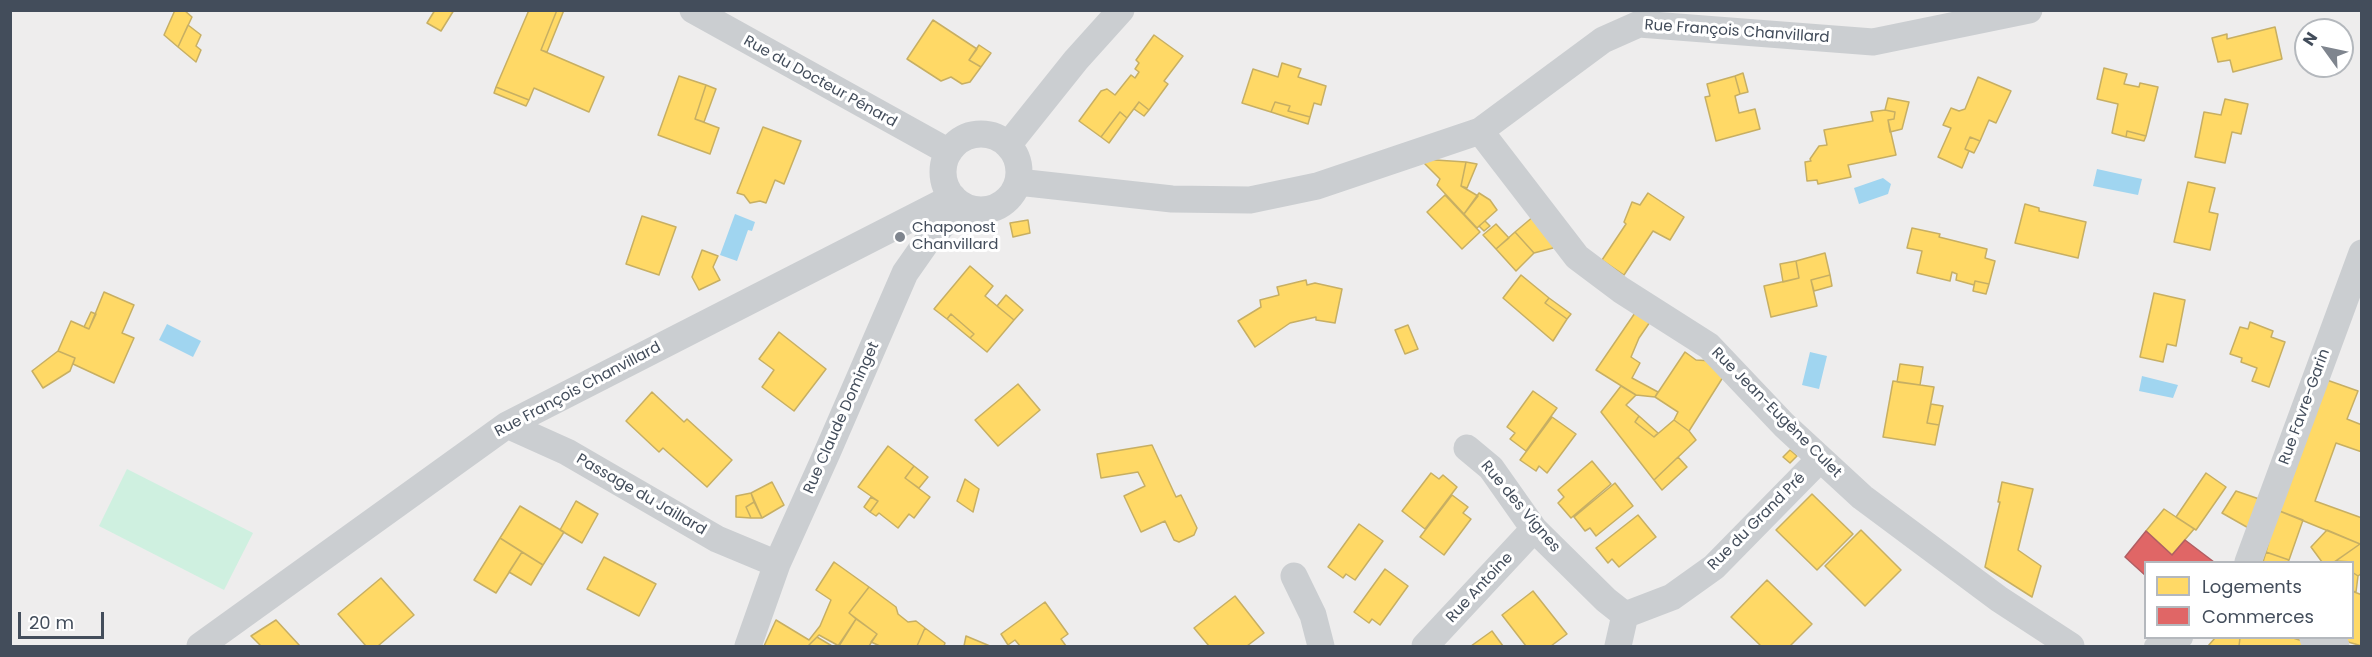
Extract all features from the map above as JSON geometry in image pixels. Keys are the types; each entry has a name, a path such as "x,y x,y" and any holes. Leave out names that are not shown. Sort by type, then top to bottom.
{"street":[{"name":"Rue du Docteur Pénard","path":"693,10 949,152"},
{"path":"1008,146 1076,60 1121,10"},
{"name":"Rue François Chanvillard","path":"1018,182 1172,199 1250,200 1317,186 1480,130 1636,17 1873,42 2029,10"},
{"name":"Rue Jean-Eugène Culet","path":"1480,130 1577,257 1621,290 1709,346 1784,425 1871,504 1999,599 2071,646"},
{"path":"977,135 994,136 1008,146 1016,156 1019,168 1018,182 1011,196 998,207 982,211 957,201 945,183 944,168 949,152 961,140 977,135"},
{"name":"Rue François Chanvillard","path":"200,646 507,425 957,201"},
{"name":"Rue Claude Dominget","path":"748,646 777,564 905,273 957,201"},
{"name":"Rue Favre-Garin","path":"2248,561 2361,253"},
{"name":"Passage du Jaillard","path":"507,425 567,452 717,539 777,564"},
{"name":"Rue des Vignes","path":"1467,448 1491,468 1534,529 1606,600 1625,615"},
{"name":"Rue du Grand Pré","path":"1625,615 1672,597 1714,567 1820,459"},
{"name":"Rue Antoine","path":"1425,646 1534,529"},
{"path":"1294,576 1312,615 1321,646"},
{"path":"1618,646 1625,615"},
{"path":"2154,646 2179,639"},
{"path":"2316,639 2336,646"}],"green space":[{"path":"127,469 253,533 224,590 99,526"}],"water":[{"path":"2097,169 2142,179 2138,195 2093,186"},
{"path":"1883,178 1891,184 1888,194 1859,204 1854,188"},
{"path":"735,214 755,222 752,231 748,230 737,261 720,255"},
{"path":"167,324 201,341 193,357 159,340"},
{"path":"1810,352 1827,356 1819,389 1802,385"},
{"path":"2142,376 2178,385 2173,398 2139,391"}],"building: Logements":[{"path":"175,10 184,10 192,17 178,47 164,35"},
{"path":"435,10 454,10 441,31 427,23"},
{"path":"529,10 557,10 541,50 604,77 589,112 534,88 529,100 496,87"},
{"path":"557,10 564,10 547,52 541,50"},
{"path":"933,20 977,49 969,60 981,67 970,82 962,84 951,77 941,81 907,59"},
{"path":"188,25 201,35 196,46 201,50 196,62 178,47"},
{"path":"2275,27 2282,59 2233,72 2230,60 2218,62 2212,38 2227,34 2227,39"},
{"path":"1154,35 1183,56 1164,81 1168,84 1149,110 1139,102 1127,118 1120,112 1101,137 1079,121 1101,91 1107,89 1115,95 1131,75 1135,78 1139,72 1135,69 1139,63 1136,60"},
{"path":"979,45 991,53 981,67 969,60"},
{"path":"1282,63 1301,69 1298,77 1326,86 1321,105 1314,103 1310,117 1288,111 1290,106 1275,102 1271,112 1242,103 1253,69 1278,77"},
{"path":"2104,68 2127,74 2124,84 2139,87 2140,83 2158,87 2146,136 2127,131 2126,137 2112,133 2118,104 2097,99"},
{"path":"1743,73 1748,92 1740,94 1735,76"},
{"path":"679,76 706,85 695,119 719,128 710,154 658,135"},
{"path":"1735,76 1740,94 1735,96 1739,113 1755,109 1760,129 1716,141 1705,97 1710,96 1707,84"},
{"path":"1978,77 2011,91 1996,123 1989,120 1980,141 1970,137 1965,149 1969,151 1962,168 1938,157 1951,128 1943,125 1951,108 1959,111 1965,109"},
{"path":"706,85 716,89 704,122 695,119"},
{"path":"496,87 529,100 526,106 494,93"},
{"path":"1888,98 1909,102 1902,129 1890,132 1888,120 1894,119 1895,112 1885,110"},
{"path":"2225,99 2248,104 2241,134 2232,132 2225,163 2195,157 2204,112 2221,115"},
{"path":"1139,102 1149,110 1144,116 1134,109"},
{"path":"1275,102 1290,106 1288,111 1310,117 1308,124 1271,112"},
{"path":"1885,110 1895,112 1894,119 1888,120 1896,155 1848,165 1851,177 1818,184 1817,180 1807,181 1805,162 1811,161 1810,159 1819,146 1827,145 1824,130 1873,121 1871,112"},
{"path":"1120,112 1127,118 1109,143 1101,137"},
{"path":"763,127 801,141 784,184 775,180 766,203 760,201 750,203 744,195 737,193"},
{"path":"2127,131 2146,136 2144,141 2126,137"},
{"path":"1970,137 1980,141 1974,153 1965,149"},
{"path":"1420,159 1466,162 1461,186 1478,196 1464,214 1437,185 1440,179"},
{"path":"1466,162 1477,164 1467,188 1461,186"},
{"path":"2188,182 2215,188 2209,212 2218,214 2210,250 2174,242"},
{"path":"1479,193 1490,200 1497,210 1477,228 1464,214"},
{"path":"1648,193 1684,217 1670,240 1653,231 1624,275 1602,260 1626,224 1624,222 1632,202 1640,205"},
{"path":"1445,195 1480,232 1462,249 1427,212"},
{"path":"2025,204 2039,208 2039,211 2086,222 2078,258 2015,243"},
{"path":"642,216 676,227 659,275 626,264"},
{"path":"1534,216 1556,242 1553,248 1534,253 1515,232"},
{"path":"1028,220 1030,233 1013,237 1010,223"},
{"path":"1485,221 1490,226 1484,231 1479,226"},
{"path":"1496,224 1509,238 1496,249 1483,235"},
{"path":"1912,228 1987,249 1985,258 1995,261 1989,284 1975,281 1974,285 1956,280 1957,274 1952,272 1950,281 1917,273 1922,251 1907,248"},
{"path":"1515,232 1534,253 1516,271 1496,249"},
{"path":"702,250 718,256 713,267 720,280 699,290 692,277"},
{"path":"1825,253 1830,275 1811,280 1817,306 1771,317 1764,286 1799,278 1796,261"},
{"path":"1796,261 1799,278 1783,282 1780,264"},
{"path":"970,266 993,286 985,296 1014,320 987,352 970,338 974,334 951,314 947,319 934,309"},
{"path":"1521,275 1549,298 1545,303 1567,319 1553,341 1503,298"},
{"path":"1830,275 1832,286 1814,291 1811,280"},
{"path":"1306,280 1307,285 1315,283 1342,289 1335,323 1316,320 1316,317 1290,323 1255,347 1238,321 1261,307 1260,300 1279,295 1277,287"},
{"path":"1975,281 1989,284 1986,294 1973,291"},
{"path":"104,292 134,305 122,333 134,338 114,383 73,364 75,358 58,351 71,321 89,329"},
{"path":"2154,293 2185,300 2176,346 2167,344 2163,362 2140,357"},
{"path":"1006,295 1023,310 1014,320 997,306"},
{"path":"1549,298 1571,314 1567,319 1545,303"},
{"path":"1637,310 1652,319 1639,338 1631,357 1640,363 1632,378 1658,392 1655,397 1636,395 1596,370"},
{"path":"91,312 96,314 89,329 84,327"},
{"path":"951,314 974,334 970,338 947,319"},
{"path":"2250,322 2273,331 2271,337 2285,342 2269,387 2252,381 2257,368 2241,362 2242,358 2230,354 2240,327 2248,329"},
{"path":"1408,325 1418,349 1405,354 1395,330"},
{"path":"779,332 826,369 794,411 762,387 774,370 759,359"},
{"path":"58,351 75,358 70,371 43,388 32,371"},
{"path":"1685,352 1696,360 1713,361 1725,374 1689,431 1674,420 1678,412 1655,397"},
{"path":"1900,364 1923,367 1920,385 1897,382"},
{"path":"2324,379 2358,391 2347,419 2362,425 2362,452 2336,443 2315,501 2362,518 2362,573 2358,576 2354,573 2354,561 2336,561 2360,544 2277,510"},
{"path":"1893,381 1934,387 1927,423 1939,425 1935,445 1883,437"},
{"path":"1018,384 1040,410 998,446 975,420"},
{"path":"1621,386 1636,395 1626,405 1639,416 1635,422 1654,437 1674,420 1689,431 1696,440 1654,480 1601,412"},
{"path":"1533,391 1557,408 1526,451 1510,439 1515,433 1507,427"},
{"path":"652,392 684,422 687,419 732,460 707,487 663,448 659,452 626,421"},
{"path":"1931,404 1943,406 1939,425 1927,423"},
{"path":"1639,416 1658,433 1654,437 1635,422"},
{"path":"1552,417 1576,434 1547,473 1539,466 1536,471 1520,460"},
{"path":"1152,445 1176,497 1181,495 1197,528 1194,535 1179,542 1174,540 1165,521 1141,532 1124,496 1145,486 1138,472 1101,478 1097,454"},
{"path":"888,446 914,466 905,478 930,497 914,518 909,514 898,528 879,513 876,516 870,512 878,501 858,487"},
{"path":"1790,450 1797,456 1790,463 1783,457"},
{"path":"1678,457 1687,467 1662,490 1654,480"},
{"path":"1592,461 1611,484 1571,518 1558,503 1564,497 1558,490"},
{"path":"914,466 928,477 919,488 905,478"},
{"path":"1431,473 1439,479 1443,475 1457,487 1425,529 1402,511"},
{"path":"2206,473 2226,487 2196,530 2176,517"},
{"path":"965,479 979,489 973,512 957,501"},
{"path":"772,482 784,505 762,518 751,493"},
{"path":"2002,482 2033,489 2018,550 2041,566 2032,597 1985,567 2000,502 1998,502"},
{"path":"1615,483 1633,506 1596,536 1590,528 1585,531 1574,517"},
{"path":"2236,491 2262,500 2252,530 2222,513"},
{"path":"751,493 754,502 746,507 751,518 736,517 736,496"},
{"path":"1812,494 1853,534 1817,570 1776,530"},
{"path":"1452,495 1468,507 1463,513 1471,519 1444,555 1420,537"},
{"path":"871,497 878,501 870,512 864,507"},
{"path":"576,501 598,514 582,543 560,530"},
{"path":"754,502 762,518 751,518 746,507"},
{"path":"520,506 564,532 543,565 500,538"},
{"path":"2164,509 2194,529 2172,555 2146,531"},
{"path":"2277,510 2303,520 2289,560 2266,552"},
{"path":"1638,515 1656,537 1619,567 1612,559 1608,563 1596,548"},
{"path":"1359,524 1383,541 1355,580 1346,574 1343,578 1328,567"},
{"path":"1861,530 1901,570 1865,606 1825,566"},
{"path":"2327,530 2360,544 2335,561 2321,561 2311,547"},
{"path":"500,538 522,552 496,593 474,580"},
{"path":"522,552 543,565 531,585 509,572"},
{"path":"2266,552 2289,560 2288,561 2263,561"},
{"path":"604,557 656,584 639,616 587,589"},
{"path":"834,562 869,587 849,613 856,619 839,646 819,635 808,646 764,646 776,620 809,640 820,626 831,600 816,590"},
{"path":"1385,569 1408,586 1380,625 1372,619 1369,623 1354,612"},
{"path":"2354,573 2358,576 2356,592 2354,592"},
{"path":"381,578 414,615 378,646 366,646 338,614"},
{"path":"1767,580 1812,624 1790,646 1761,646 1731,617"},
{"path":"869,587 896,607 898,614 908,622 916,621 925,628 917,646 880,646 871,642 877,634 849,613"},
{"path":"1533,591 1567,634 1551,646 1526,646 1502,615"},
{"path":"2354,592 2362,595 2362,646 2338,639 2354,639"},
{"path":"1235,596 1264,633 1247,646 1209,646 1194,628"},
{"path":"1045,602 1068,634 1061,639 1066,646 1020,646 1015,640 1008,645 1001,634"},
{"path":"856,619 877,634 869,646 838,646"},
{"path":"276,620 300,646 261,646 251,636"},
{"path":"925,628 945,643 944,646 917,646"},
{"path":"1492,631 1503,646 1471,646"},
{"path":"966,636 990,646 964,646"},
{"path":"817,637 832,646 808,646"},
{"path":"2214,639 2240,639 2239,646 2208,646"},
{"path":"2240,639 2296,639 2318,646 2239,646"}],"building: Commerces":[{"path":"2146,531 2172,555 2185,540 2213,561 2144,561 2144,574 2125,557"}],"place":[{"name":"Chaponost Chanvillard","path":"900,237"}]}
